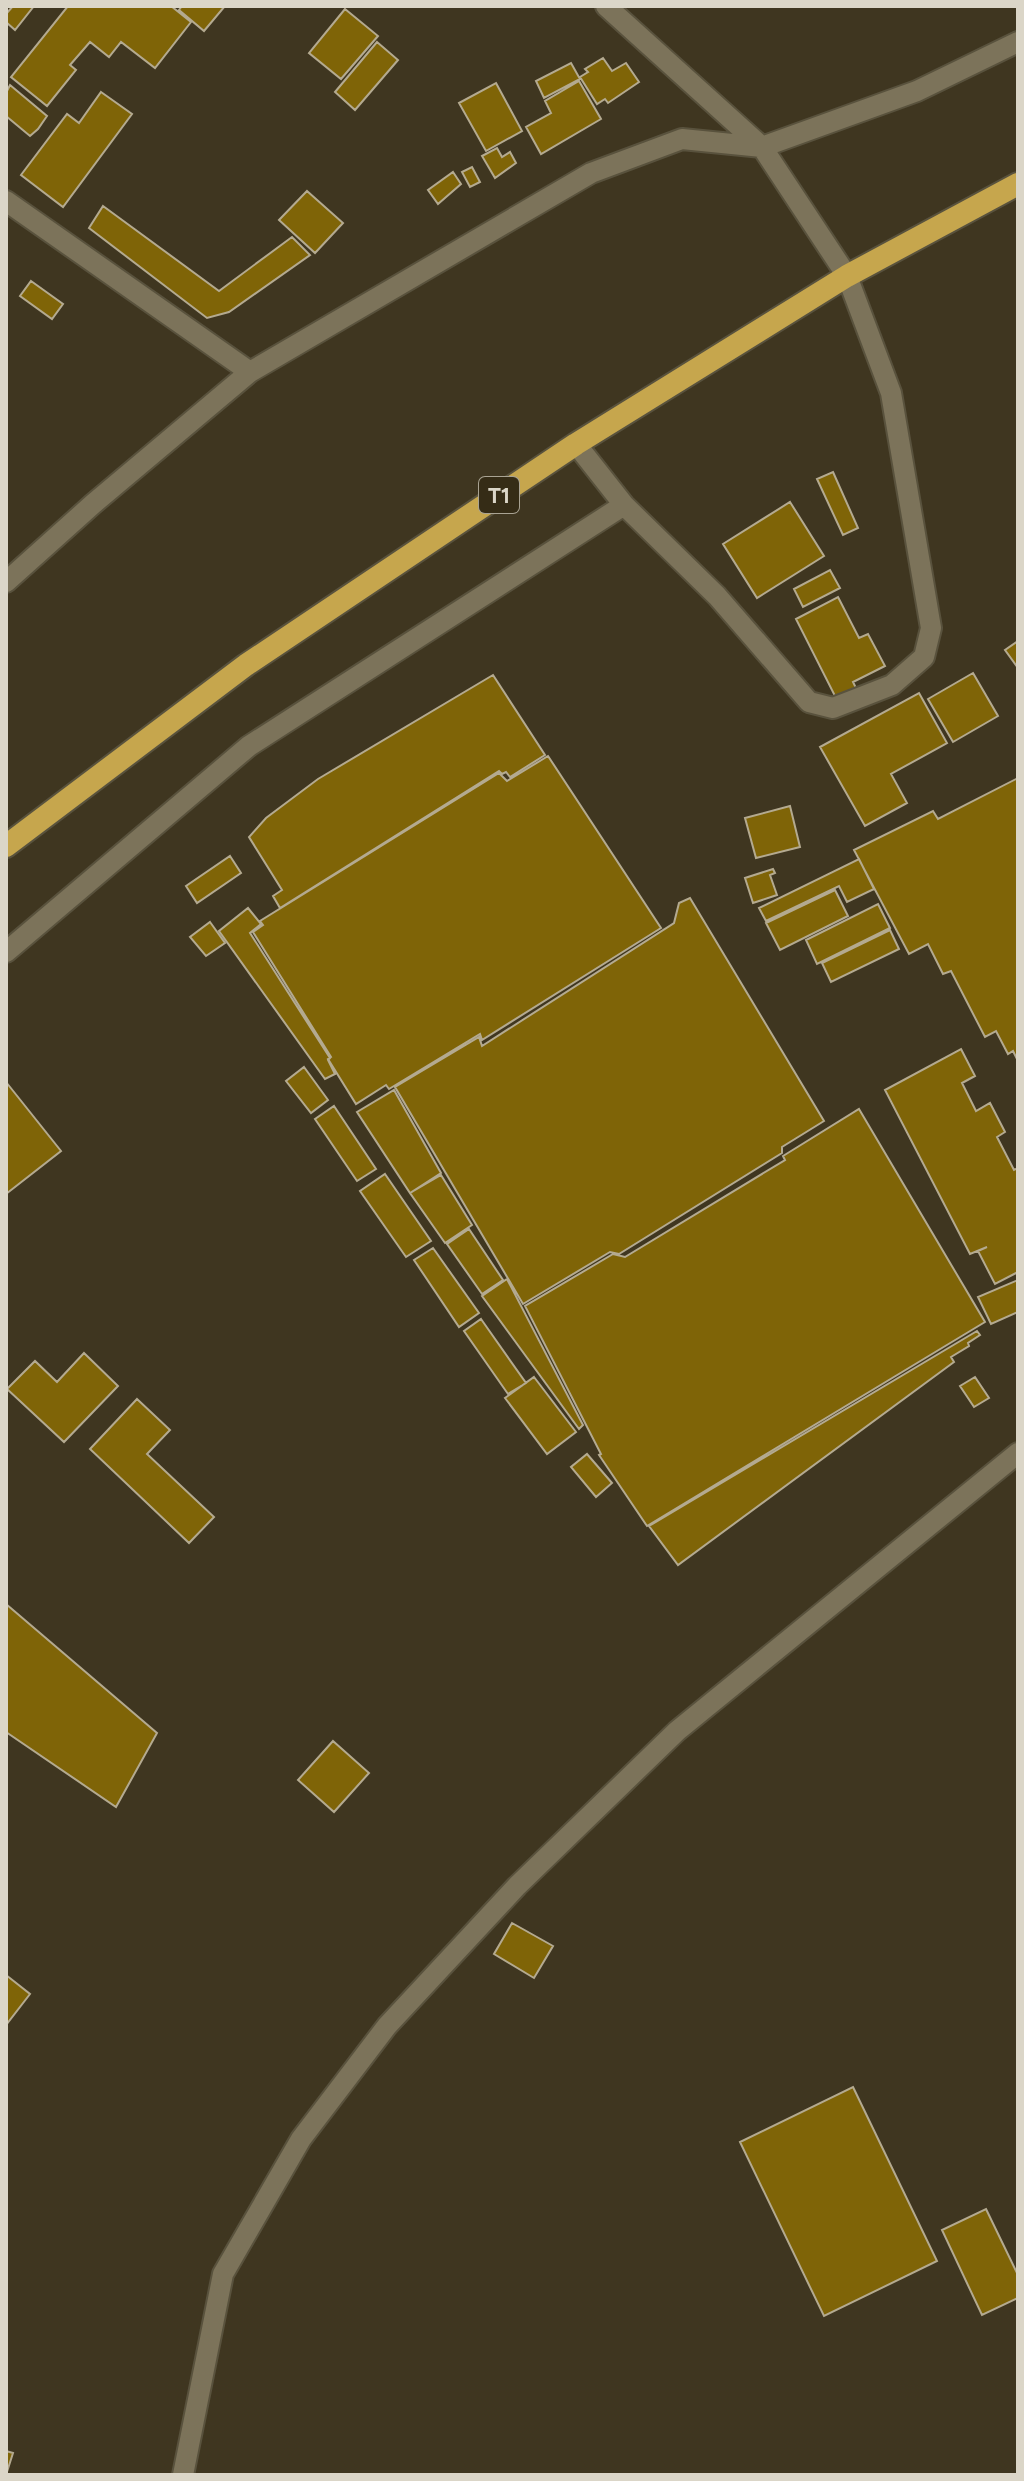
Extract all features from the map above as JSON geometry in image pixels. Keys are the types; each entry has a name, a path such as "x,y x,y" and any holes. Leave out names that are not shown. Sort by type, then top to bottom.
{"highway":[{"name":"T1","path":"6,846 246,665 576,444 847,276 1018,184"}],"street":[{"path":"576,444 624,505 717,596 809,702 833,708 858,700 892,685 924,657 931,628 891,393 847,276 762,147 606,6"},
{"path":"6,582 250,372 591,173 682,139 762,147 917,91 1018,42"},
{"path":"6,201 250,372"},
{"path":"6,952 249,746 624,505"},
{"path":"183,2475 223,2274 301,2139 387,2026 517,1886 677,1731 1018,1453"}],"building":[{"path":"13,6 34,6 15,30 6,22 6,14"},
{"path":"68,6 171,6 191,22 155,68 121,42 109,57 90,42 70,65 76,70 47,106 11,77"},
{"path":"182,6 225,6 204,31 179,10"},
{"path":"345,9 378,36 341,79 309,53"},
{"path":"377,42 398,60 355,110 335,92"},
{"path":"603,58 612,71 626,63 639,82 608,103 605,99 597,104 580,77 588,72 585,69"},
{"path":"571,63 580,79 544,98 536,81"},
{"path":"579,81 601,119 541,154 526,127 551,113 545,101"},
{"path":"496,83 522,131 486,151 459,103"},
{"path":"10,85 47,116 30,136 6,116 6,93"},
{"path":"101,92 132,114 63,207 21,175 67,114 79,123"},
{"path":"497,148 502,157 510,152 516,163 495,178 482,156"},
{"path":"472,167 480,182 470,187 462,172"},
{"path":"453,172 461,184 438,204 428,190"},
{"path":"307,191 343,223 315,253 279,220"},
{"path":"103,206 219,291 292,237 310,255 229,312 207,318 89,228"},
{"path":"31,281 63,304 52,319 20,296"},
{"path":"833,472 858,528 843,535 817,479"},
{"path":"790,502 824,556 757,598 723,544"},
{"path":"830,570 840,588 803,607 794,589"},
{"path":"838,597 859,638 868,634 885,666 853,682 857,690 837,700 796,619"},
{"path":"1018,641 1018,668 1005,650"},
{"path":"973,673 998,716 953,742 928,699"},
{"path":"493,675 545,755 510,777 506,772 502,774 499,771 280,908 273,896 282,890 249,837 266,818 318,779"},
{"path":"919,693 947,743 891,774 907,803 865,826 820,747"},
{"path":"548,756 661,928 482,1040 480,1034 389,1089 386,1085 356,1104 328,1059 331,1057 253,932 263,925 260,921 499,773 507,781"},
{"path":"1018,778 1018,1061 1013,1051 1008,1054 996,1031 985,1037 951,971 943,974 928,944 909,954 854,850 933,811 938,819"},
{"path":"790,806 800,847 756,858 745,818"},
{"path":"230,856 241,873 197,903 186,886"},
{"path":"859,859 874,889 847,902 839,886 766,921 759,908"},
{"path":"773,869 775,873 770,875 777,895 753,903 745,878"},
{"path":"835,890 848,916 780,950 766,923"},
{"path":"690,898 824,1121 782,1147 782,1153 619,1254 610,1252 523,1304 395,1087 479,1037 482,1046 674,923 679,903"},
{"path":"878,904 890,928 817,964 806,940"},
{"path":"248,908 261,924 250,933 330,1058 328,1060 335,1074 325,1079 219,931"},
{"path":"210,922 225,943 206,956 190,937"},
{"path":"890,930 899,949 831,982 822,963"},
{"path":"961,1049 975,1076 962,1083 976,1111 990,1103 1005,1132 997,1137 1014,1170 1018,1168 1018,1272 995,1284 978,1251 987,1247 970,1254 885,1090"},
{"path":"304,1067 328,1100 311,1113 286,1081"},
{"path":"6,1082 61,1151 6,1194"},
{"path":"394,1090 441,1173 410,1193 357,1112"},
{"path":"334,1106 376,1169 357,1181 315,1119"},
{"path":"859,1109 985,1322 647,1526 599,1455 525,1306 613,1254 625,1257 785,1160 783,1156"},
{"path":"385,1174 431,1241 406,1257 360,1191"},
{"path":"441,1175 472,1225 445,1243 410,1193"},
{"path":"469,1229 503,1280 482,1294 447,1244"},
{"path":"433,1248 479,1313 459,1327 414,1260"},
{"path":"507,1279 583,1425 579,1429 482,1296"},
{"path":"1018,1280 1018,1312 991,1324 978,1297"},
{"path":"481,1319 526,1383 508,1394 464,1331"},
{"path":"977,1331 980,1335 968,1343 969,1346 951,1357 954,1362 678,1565 649,1526"},
{"path":"84,1353 118,1386 64,1442 7,1389 35,1361 57,1382"},
{"path":"534,1377 576,1432 547,1454 505,1398"},
{"path":"975,1377 989,1398 974,1407 960,1386"},
{"path":"137,1399 170,1430 147,1454 214,1517 189,1543 90,1449"},
{"path":"587,1454 612,1483 596,1497 571,1467"},
{"path":"6,1604 157,1733 116,1807 6,1732"},
{"path":"333,1741 369,1773 334,1812 298,1780"},
{"path":"512,1923 553,1946 534,1978 494,1954"},
{"path":"6,1975 30,1994 6,2025"},
{"path":"853,2087 937,2261 824,2316 740,2142"},
{"path":"986,2209 1018,2275 1018,2298 982,2315 942,2230"},
{"path":"6,2451 13,2453 6,2475"}]}
